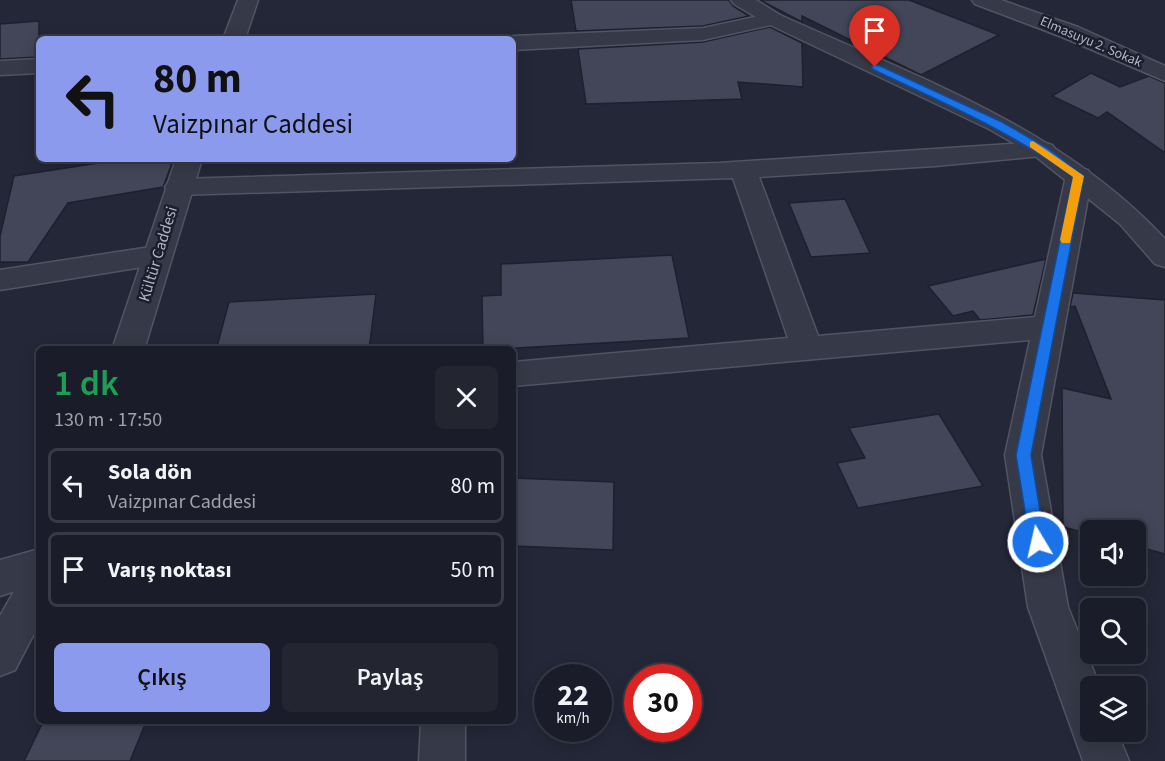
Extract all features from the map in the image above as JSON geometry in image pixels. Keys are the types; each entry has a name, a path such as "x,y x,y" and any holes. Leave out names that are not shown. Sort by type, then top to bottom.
{"street":[{"path":"235,36 248,0"},
{"path":"741,0 772,19 998,124 1043,150 1130,218 1165,257"},
{"name":"Elmasuyu 2. Sokak","path":"982,0 1070,32 1165,74"},
{"path":"516,43 703,34 772,19"},
{"path":"0,68 36,66"},
{"path":"178,188 743,170 919,161 1043,150"},
{"name":"Kültür Caddesi","path":"129,346 188,162"},
{"path":"743,170 807,348"},
{"path":"1079,176 1023,455 1048,607 1080,692"},
{"path":"0,280 157,256"},
{"path":"516,374 1049,327"},
{"path":"0,578 36,567"},
{"path":"0,656 36,590"},
{"path":"442,761 443,724"},
{"path":"1099,742 1106,761"}],"building":[{"path":"571,0 729,0 733,6 749,16 703,26 576,31"},
{"path":"760,0 909,0 999,35 921,75 802,16 802,22"},
{"path":"39,21 36,57 0,59 0,24"},
{"path":"770,27 802,43 803,87 738,82 742,99 586,104 578,49 703,42"},
{"path":"1091,73 1120,87 1149,76 1165,83 1165,153 1107,112 1098,118 1052,96"},
{"path":"105,162 170,162 171,166 163,187 68,203 28,262 0,262 0,236 14,176"},
{"path":"845,199 870,253 811,257 789,203"},
{"path":"672,255 689,338 516,348 516,346 483,346 482,296 501,295 501,264"},
{"path":"1046,259 1033,315 980,320 973,311 953,316 928,286"},
{"path":"1073,293 1165,300 1165,554 1146,549 1146,520 1080,520 1080,531 1063,527 1062,388 1111,399 1075,306 1070,307"},
{"path":"376,294 370,346 217,346 229,302"},
{"path":"939,414 983,486 858,508 837,463 865,458 849,428"},
{"path":"516,478 614,482 613,550 516,546"},
{"path":"42,724 145,724 130,761 24,761"}],"slow traffic":[{"path":"1033,144 1079,176 1066,240"}],"route":[{"path":"875,67 998,124 1043,150 1079,176 1023,455 1038,542"}]}
